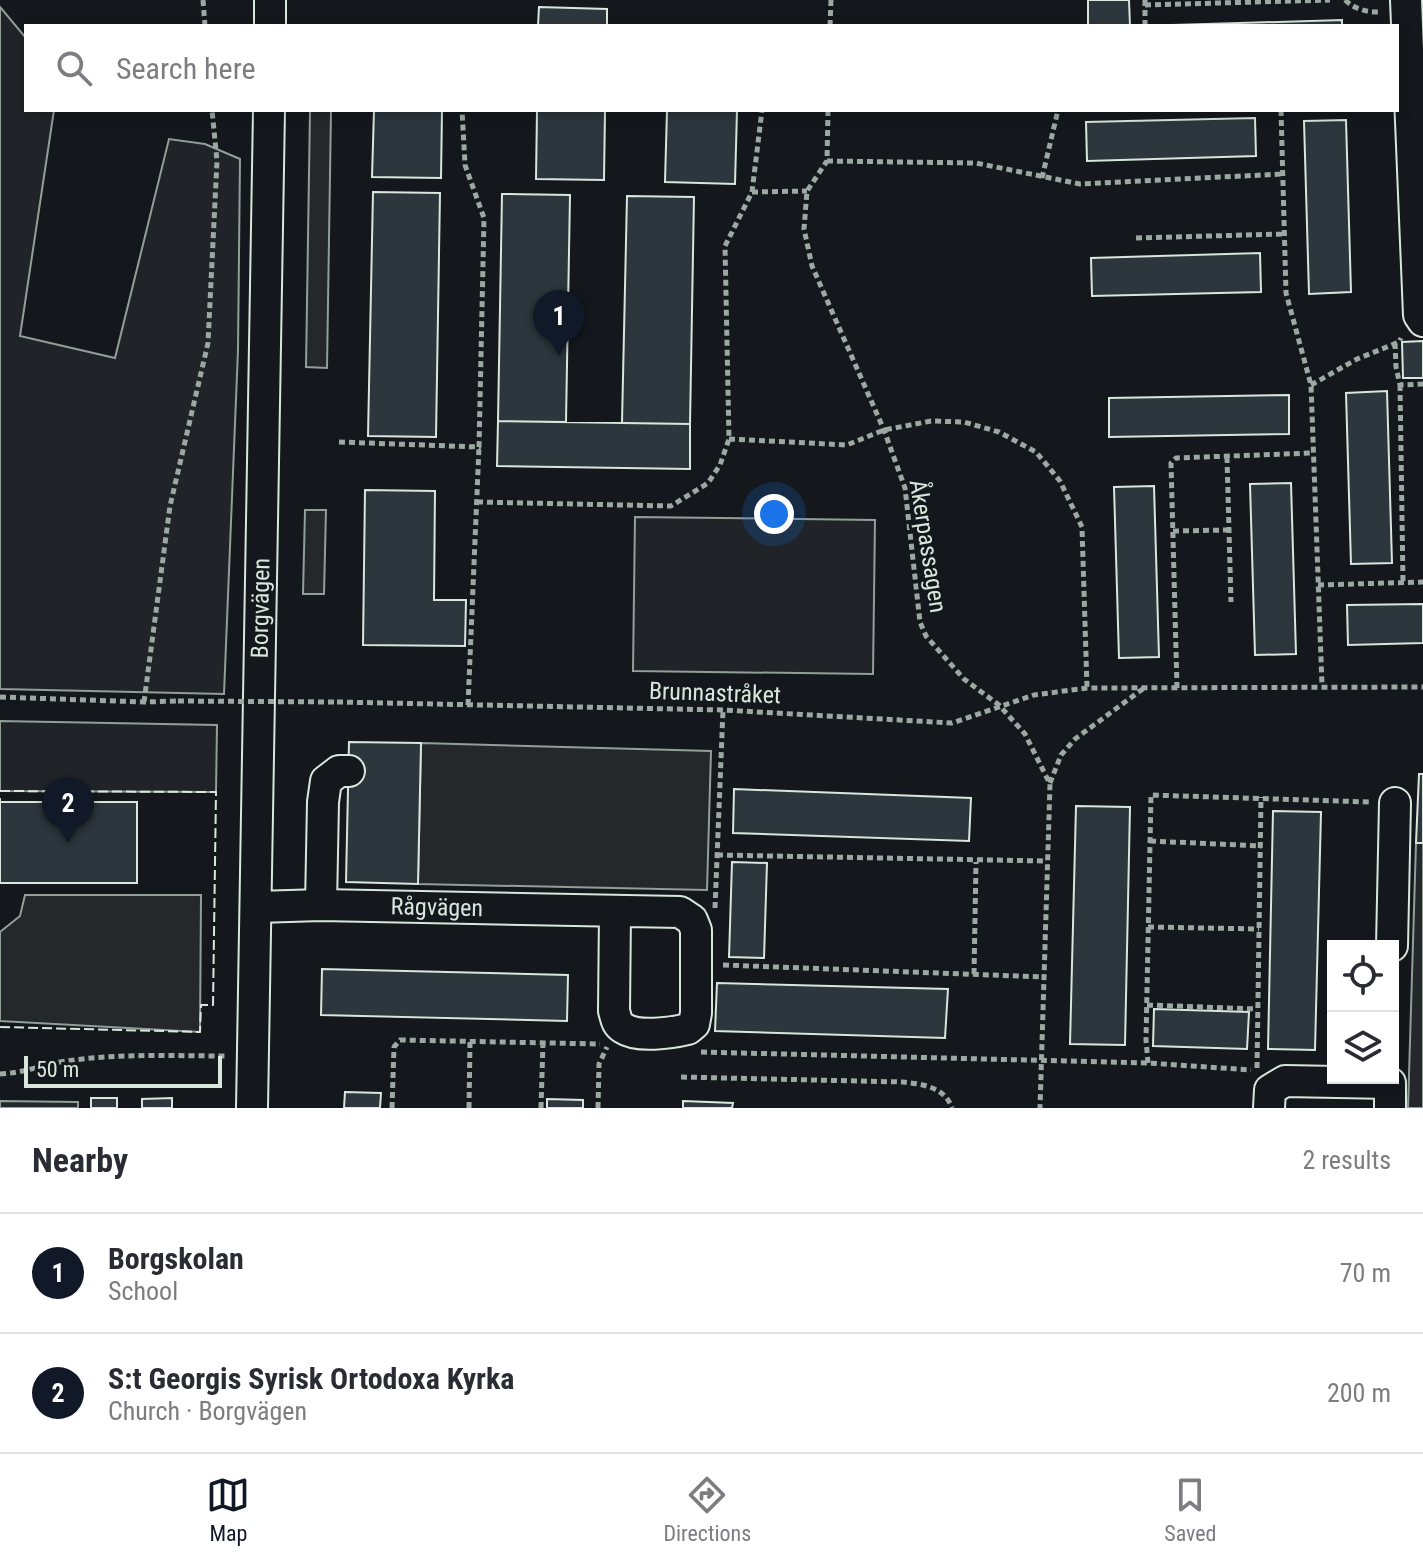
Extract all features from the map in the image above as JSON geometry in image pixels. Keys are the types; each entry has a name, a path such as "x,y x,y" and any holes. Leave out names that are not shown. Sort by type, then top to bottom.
{"street":[{"path":"270,0 270,24"},
{"path":"1406,6 1421,318"},
{"name":"Borgvägen","path":"252,1108 269,112"},
{"path":"321,905 326,781 339,771 349,771"},
{"path":"1392,940 1395,803"},
{"name":"Rågvägen","path":"257,907 321,905 680,912 692,920 696,930 696,1013 694,1024 688,1029 638,1033 624,1029 617,1022 614,1011 615,912"},
{"path":"1269,1108 1270,1090 1285,1081 1390,1090"}],"path":[{"path":"203,0 205,24"},
{"path":"830,24 831,0"},
{"path":"1145,24 1145,3 1330,0"},
{"path":"1345,0 1354,8 1368,12 1406,6"},
{"path":"144,702 170,506 208,343 217,161 212,112"},
{"path":"462,112 465,165 484,218 479,447 468,705"},
{"path":"477,502 671,506 708,483 720,465 729,439 725,246 752,192 762,112"},
{"path":"828,112 827,161 976,163 1080,184 1283,174"},
{"path":"1042,178 1058,112"},
{"path":"1281,112 1286,293 1311,385 1322,686"},
{"name":"Åkerpassagen","path":"827,161 807,191 804,229 812,266 884,430 905,488 920,622 926,636 964,679 999,705 1025,734 1050,784 1040,1108"},
{"path":"752,192 807,191"},
{"path":"1136,238 1283,234"},
{"path":"1311,385 1357,359 1399,342 1421,318"},
{"path":"1395,343 1400,385 1403,583"},
{"path":"1400,385 1423,384"},
{"path":"729,439 847,445 884,430 931,421 964,422 999,432 1036,452 1060,481 1082,527 1087,688"},
{"path":"339,442 479,447"},
{"path":"1177,688 1171,463 1176,458 1312,453"},
{"path":"1227,457 1231,602"},
{"path":"1173,531 1230,530"},
{"path":"1318,585 1423,582"},
{"name":"Brunnastråket","path":"0,697 144,702 337,702 723,710 952,723 1034,695 1087,688 1423,687"},
{"path":"1050,784 1061,755 1075,739 1144,688"},
{"path":"715,918 723,710"},
{"path":"1148,1063 1151,795 1395,803"},
{"path":"1252,1081 1257,1071 1261,797"},
{"path":"1150,841 1262,846"},
{"path":"717,855 1047,861"},
{"path":"974,974 976,862"},
{"path":"1148,927 1259,929"},
{"path":"714,965 1043,977"},
{"path":"1147,1005 1257,1009"},
{"path":"712,1053 713,1038"},
{"path":"392,1108 394,1047 400,1040 609,1044 599,1064 598,1108"},
{"path":"469,1108 470,1041"},
{"path":"541,1108 543,1042"},
{"path":"697,1052 1148,1063 1257,1071"},
{"path":"0,1074 22,1073 60,1063 124,1058 232,1056"},
{"path":"681,1077 903,1082 927,1085 949,1099 952,1108"}],"shaded area":[{"path":"0,7 24,36 24,112 54,112 20,336 115,358 169,139 205,144 240,159 238,350 224,694 0,689"},
{"path":"310,112 331,112 327,368 306,367"},
{"path":"305,510 326,510 324,594 303,594"},
{"path":"635,517 875,520 873,674 633,671"},
{"path":"0,721 217,725 216,792 0,791"},
{"path":"421,743 711,751 707,890 418,884"},
{"path":"1416,843 1423,843 1423,1108 1408,1108"},
{"path":"25,895 201,895 200,1032 0,1021 0,932 20,916"},
{"path":"0,1101 78,1102 78,1108 0,1108"}],"building":[{"path":"1088,0 1129,0 1130,24 1088,24"},
{"path":"539,7 607,9 607,24 538,24"},
{"path":"1342,20 1342,24 1207,24"},
{"path":"374,112 442,112 441,178 372,177"},
{"path":"537,112 605,112 604,180 536,179"},
{"path":"667,112 737,112 735,184 665,182"},
{"path":"1255,118 1256,156 1087,161 1086,122"},
{"path":"1346,120 1351,292 1309,294 1304,121"},
{"path":"373,192 440,193 436,437 368,436"},
{"path":"502,194 570,195 566,422 498,421"},
{"path":"627,196 694,197 690,424 622,423"},
{"path":"1260,253 1261,292 1092,296 1091,258"},
{"path":"1423,341 1423,378 1403,378 1402,342"},
{"path":"1387,391 1392,563 1351,564 1346,393"},
{"path":"1289,395 1289,434 1109,437 1109,398"},
{"path":"498,421 690,424 690,469 497,466"},
{"path":"1291,483 1296,654 1255,655 1250,484"},
{"path":"1154,486 1159,657 1119,658 1114,487"},
{"path":"365,490 435,491 434,600 466,600 465,646 363,645"},
{"path":"1423,604 1423,643 1348,645 1347,605"},
{"path":"349,742 421,743 418,884 346,882"},
{"path":"1419,774 1423,774 1423,843 1416,843"},
{"path":"734,789 971,798 969,841 733,833"},
{"path":"0,802 137,802 137,883 0,883"},
{"path":"1076,806 1130,807 1125,1045 1070,1044"},
{"path":"1273,811 1321,812 1315,1050 1268,1049"},
{"path":"732,862 767,863 764,958 729,957"},
{"path":"322,969 568,975 567,1021 321,1015"},
{"path":"717,983 948,989 945,1038 715,1031"},
{"path":"1154,1009 1249,1012 1247,1049 1153,1046"},
{"path":"345,1092 381,1093 380,1108 344,1108"},
{"path":"91,1098 117,1098 117,1108 91,1108"},
{"path":"172,1098 172,1108 142,1108 142,1099"},
{"path":"547,1099 583,1100 583,1108 547,1108"},
{"path":"683,1101 733,1103 732,1108 683,1108"}],"fence":[{"path":"0,791 216,792 213,1005 201,1005 200,1032 0,1027"}],"place":[{"name":"Borgskolan","path":"559,356"},
{"name":"S:t Georgis Syrisk Ortodoxa Kyrka","path":"68,843"}]}
